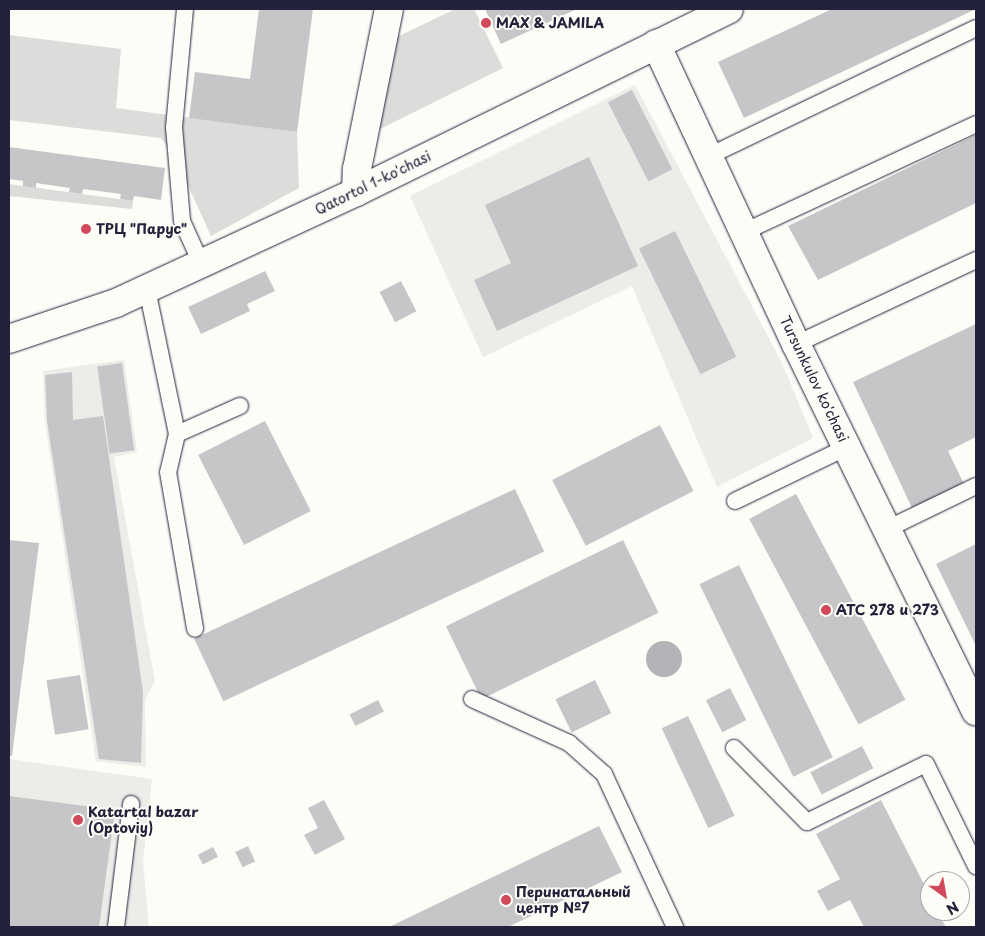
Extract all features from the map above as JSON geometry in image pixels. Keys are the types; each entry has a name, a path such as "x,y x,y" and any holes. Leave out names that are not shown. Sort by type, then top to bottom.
{"street":[{"path":"356,192 357,169 389,9"},
{"name":"Qatortol 1-ko'chasi","path":"9,339 101,310 147,289 356,192 729,9"},
{"name":"Tursunkulov ko'chasi","path":"656,44 711,155 796,344 976,712"}],"lane":[{"path":"185,9 174,127 182,221 201,263"},
{"path":"711,155 976,28"},
{"path":"746,231 976,124"},
{"path":"796,344 976,260"},
{"path":"147,289 177,434 168,472 195,629"},
{"path":"177,434 240,406"},
{"path":"735,501 847,447"},
{"path":"887,529 976,486"},
{"path":"472,699 569,743 604,774 674,927"},
{"path":"734,748 807,822 926,764 976,866"},
{"path":"116,927 131,804"}],"shaded area":[{"path":"455,9 474,9 503,68 376,131 397,37"},
{"path":"9,35 121,49 116,108 297,132 299,188 211,236 176,159 161,138 9,120"},
{"path":"635,85 782,363 813,438 717,487 632,286 483,357 410,196"},
{"path":"9,184 133,201 132,209 9,196"},
{"path":"124,360 137,452 114,457 155,681 145,700 146,767 96,761 45,422 43,371"},
{"path":"664,641 676,647 682,659 676,671 664,677 652,671 646,659 652,647"},
{"name":"Katartal bazar (Optoviy)","path":"9,759 152,779 143,862 149,927 9,927"}],"building":[{"path":"259,9 313,9 297,132 189,118 195,72 250,79"},
{"path":"485,9 577,9 501,44"},
{"path":"832,9 976,9 744,118 718,62"},
{"path":"632,90 672,169 648,182 608,102"},
{"path":"976,135 976,203 818,280 788,226"},
{"path":"9,147 165,168 161,200 134,196 133,201 120,199 121,194 83,189 82,194 69,192 70,188 36,183 36,188 23,186 23,181 9,179"},
{"path":"589,157 638,266 497,331 474,280 511,263 485,205"},
{"path":"675,231 736,357 700,374 639,249"},
{"path":"265,271 275,291 247,304 250,311 201,334 188,307"},
{"path":"401,281 416,311 395,322 380,292"},
{"path":"976,324 976,437 948,451 964,484 912,508 853,382"},
{"path":"122,363 134,450 109,454 97,366"},
{"path":"72,372 73,420 103,416 143,692 141,763 99,759 47,421 45,375"},
{"path":"265,421 311,511 244,545 198,455"},
{"path":"660,425 694,491 586,546 552,480"},
{"path":"515,489 544,552 223,701 194,639"},
{"name":"АТС 278 и 273","path":"796,494 905,700 859,725 749,519"},
{"path":"9,540 39,543 12,756 9,756"},
{"path":"623,540 659,613 481,699 446,626"},
{"path":"976,544 976,646 936,564"},
{"path":"739,565 833,757 793,777 699,584"},
{"path":"80,675 89,729 55,735 46,680"},
{"path":"595,680 611,713 572,733 555,699"},
{"path":"730,688 746,720 722,732 706,700"},
{"path":"378,700 384,712 355,726 349,715"},
{"path":"688,716 734,816 708,828 662,728"},
{"path":"862,746 873,768 822,795 810,772"},
{"path":"9,796 115,810 99,927 9,927"},
{"path":"324,800 345,839 315,855 304,835 318,828 308,808"},
{"path":"881,800 920,876 920,921 943,921 946,927 864,927 850,900 828,911 817,891 840,879 816,834"},
{"name":"Перинатальный центр №7","path":"599,826 622,872 508,927 389,927"},
{"path":"248,846 255,861 242,867 235,852"},
{"path":"213,847 218,857 203,865 198,855"}],"place":[{"name":"MAX & JAMILA","path":"486,23"},
{"name":"ТРЦ \"Парус\"","path":"86,229"},
{"name":"АТС 278 и 273","path":"826,610"},
{"name":"Katartal bazar (Optoviy)","path":"78,820"},
{"name":"Перинатальный центр №7","path":"506,900"}]}
